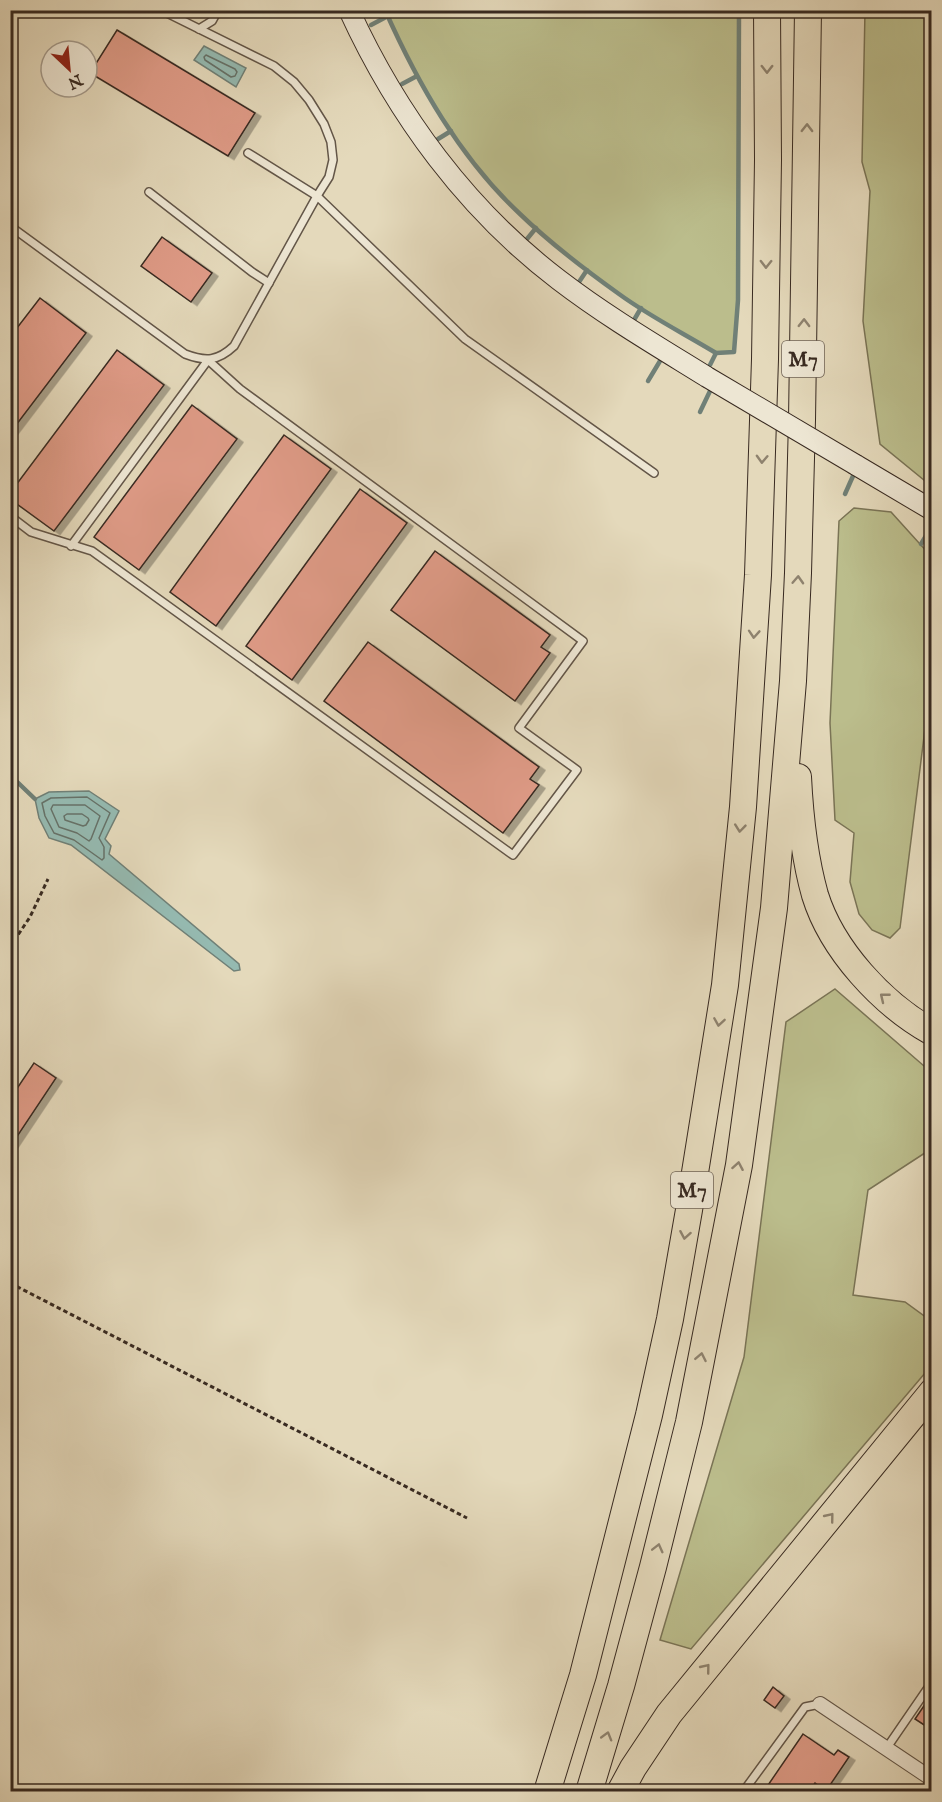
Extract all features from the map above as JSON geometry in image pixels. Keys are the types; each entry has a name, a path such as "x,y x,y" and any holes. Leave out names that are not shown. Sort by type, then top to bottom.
{"highway":[{"name":"M7","path":"547,1791 583,1675 649,1415 670,1319 724,985 742,807 758,575 765,359 768,160 767,10"},
{"name":"M7","path":"589,1791 618,1698 689,1422 739,1165 774,908 793,681 802,420 808,10"},
{"path":"793,681 800,815 816,897 830,928 851,961 870,984 915,1022 932,1032"},
{"path":"620,1791 669,1714 932,1392"}],"main road":[{"path":"349,10 365,46 392,93 429,147 468,195 505,234 559,280 613,318 707,377 932,510"}],"street":[{"path":"820,1704 932,1779"}],"lane":[{"path":"10,226 186,354 208,360 226,353 234,346 329,177 333,160 331,142 324,124 309,100 294,82 274,66 161,10"},
{"path":"199,29 212,21 218,10"},
{"path":"249,153 317,196 465,339 654,473"},
{"path":"149,192 269,283"},
{"path":"10,516 31,532 92,551 513,855 577,770 519,728 583,641 240,388 208,360"},
{"path":"71,546 208,360"},
{"path":"886,1749 932,1682"},
{"path":"743,1791 805,1707 820,1704"}],"path":[{"path":"10,947 30,917 48,879"},
{"path":"10,1283 468,1518"}],"green space":[{"path":"385,11 739,11 738,300 734,352 716,353 642,310 568,256 520,214 478,169 442,119 426,93"},
{"path":"865,11 931,11 932,478 930,485 880,444 863,321 870,191 862,162"},
{"path":"854,508 891,512 929,554 931,572 931,681 900,928 890,938 872,930 859,914 850,882 854,833 835,820 830,723 839,521"},
{"path":"835,989 931,1072 931,1149 868,1190 853,1295 905,1302 931,1321 931,1366 691,1649 660,1640 744,1357 786,1022"}],"water":[{"path":"204,46 246,68 236,87 194,60"},
{"path":"89,791 119,811 105,839 111,846 109,854 239,964 240,970 234,971 71,845 49,838 39,818 35,799 49,792"}],"building":[{"path":"117,30 255,113 228,156 99,78 99,59"},
{"path":"162,237 212,273 191,302 141,266"},
{"path":"40,298 86,333 10,433 10,337"},
{"path":"117,350 164,385 54,531 10,499 10,493"},
{"path":"192,405 237,439 139,570 94,537"},
{"path":"284,435 331,469 216,626 170,592"},
{"path":"360,489 407,523 292,680 246,646"},
{"path":"435,551 550,635 541,647 550,653 515,701 391,610"},
{"path":"368,642 539,767 530,779 539,785 503,833 324,701"},
{"path":"34,1063 56,1078 10,1147 10,1099"},
{"path":"773,1687 784,1696 775,1708 764,1700"},
{"path":"932,1694 932,1730 915,1719"},
{"path":"803,1734 834,1755 838,1750 849,1757 826,1791 815,1783 809,1791 764,1791"}],"waterway":[{"path":"385,10 442,119 478,169 498,192 543,235 593,275 642,310 716,353 734,352 738,300 739,10"},
{"path":"371,25 388,16"},
{"path":"402,84 417,76"},
{"path":"438,139 451,131"},
{"path":"527,239 536,228"},
{"path":"579,282 587,270"},
{"path":"634,320 641,308"},
{"path":"710,365 716,353"},
{"path":"648,381 660,361"},
{"path":"700,412 710,391"},
{"path":"845,494 853,476"},
{"path":"921,544 932,526"},
{"path":"10,775 35,799"}]}
